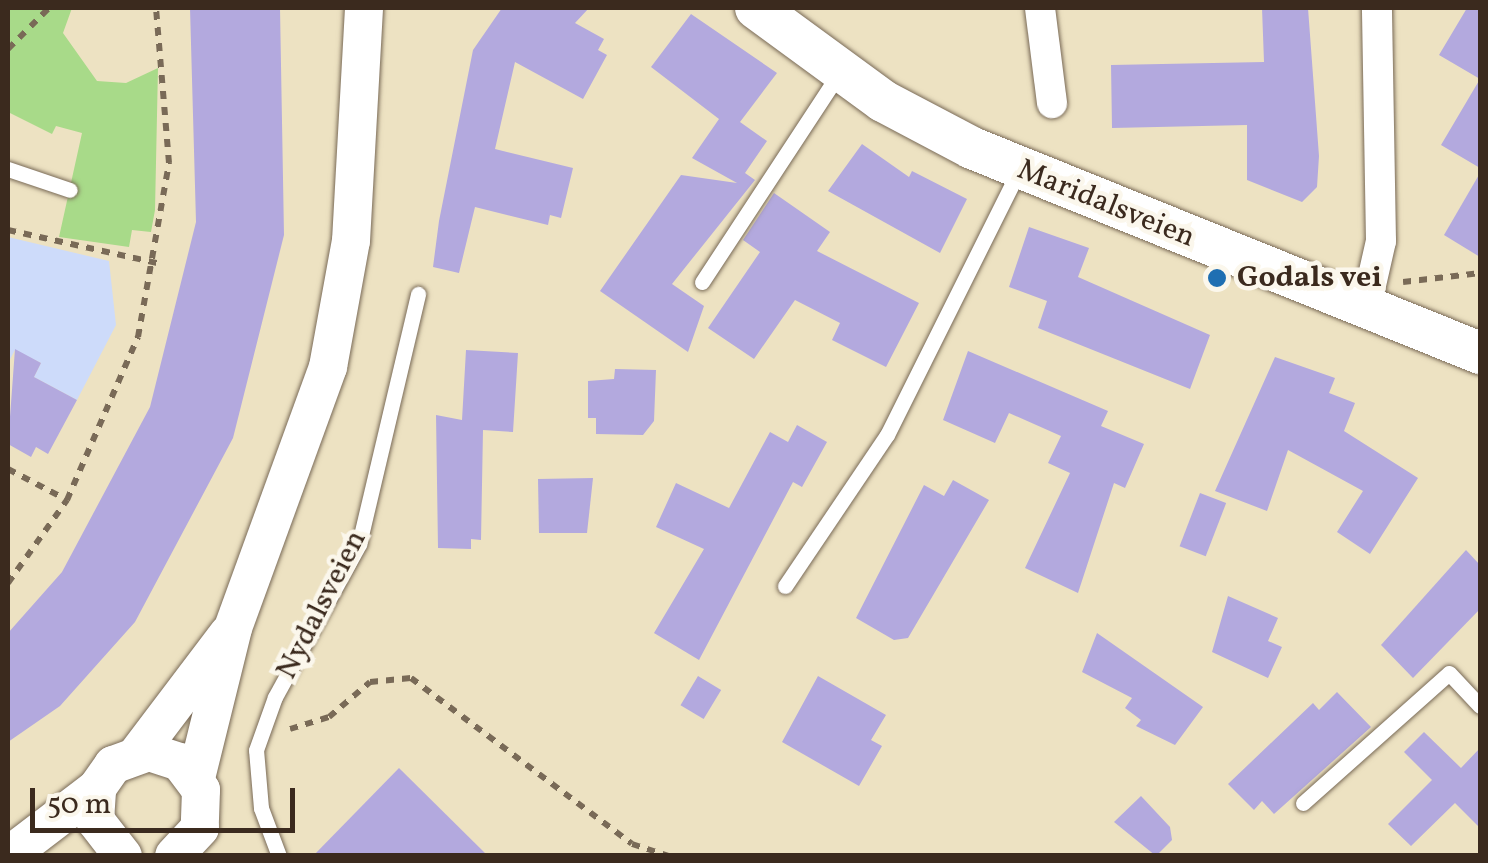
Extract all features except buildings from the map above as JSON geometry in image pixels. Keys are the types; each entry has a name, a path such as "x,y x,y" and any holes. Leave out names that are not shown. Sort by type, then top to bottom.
{"main road":[{"name":"Maridalsveien","path":"756,8 840,72 1019,170 1480,352"}],"street":[{"path":"174,856 203,842 196,778 233,628 328,367 351,241 364,8"},
{"path":"1040,8 1052,103"},
{"path":"1366,307 1381,241 1377,8"},
{"path":"8,856 138,753 233,628"},
{"path":"138,753 170,756 196,778"},
{"path":"97,788 95,820 122,856"}],"lane":[{"path":"702,282 840,72"},
{"path":"8,169 70,190"},
{"path":"785,586 888,435 1019,170"},
{"name":"Nydalsveien","path":"278,856 256,779 263,727 359,544 418,294"},
{"path":"1303,803 1449,674 1480,706"}],"path":[{"path":"8,49 49,8"},
{"path":"8,583 67,500 120,388 157,263 169,162 156,8"},
{"path":"8,230 157,263"},
{"path":"1403,282 1480,273"},
{"path":"8,469 67,500"},
{"path":"263,727 303,728 370,682 410,678 632,844 668,856"}],"shaded area":[{"path":"8,237 109,261 116,325 77,400 34,377 41,363 15,350 8,363"}],"green space":[{"path":"8,8 72,8 63,33 97,81 126,83 158,68 155,210 151,232 132,230 129,247 59,237 82,133 56,126 52,134 8,112"}],"place":[{"name":"Godals vei","path":"1217,278"}]}
